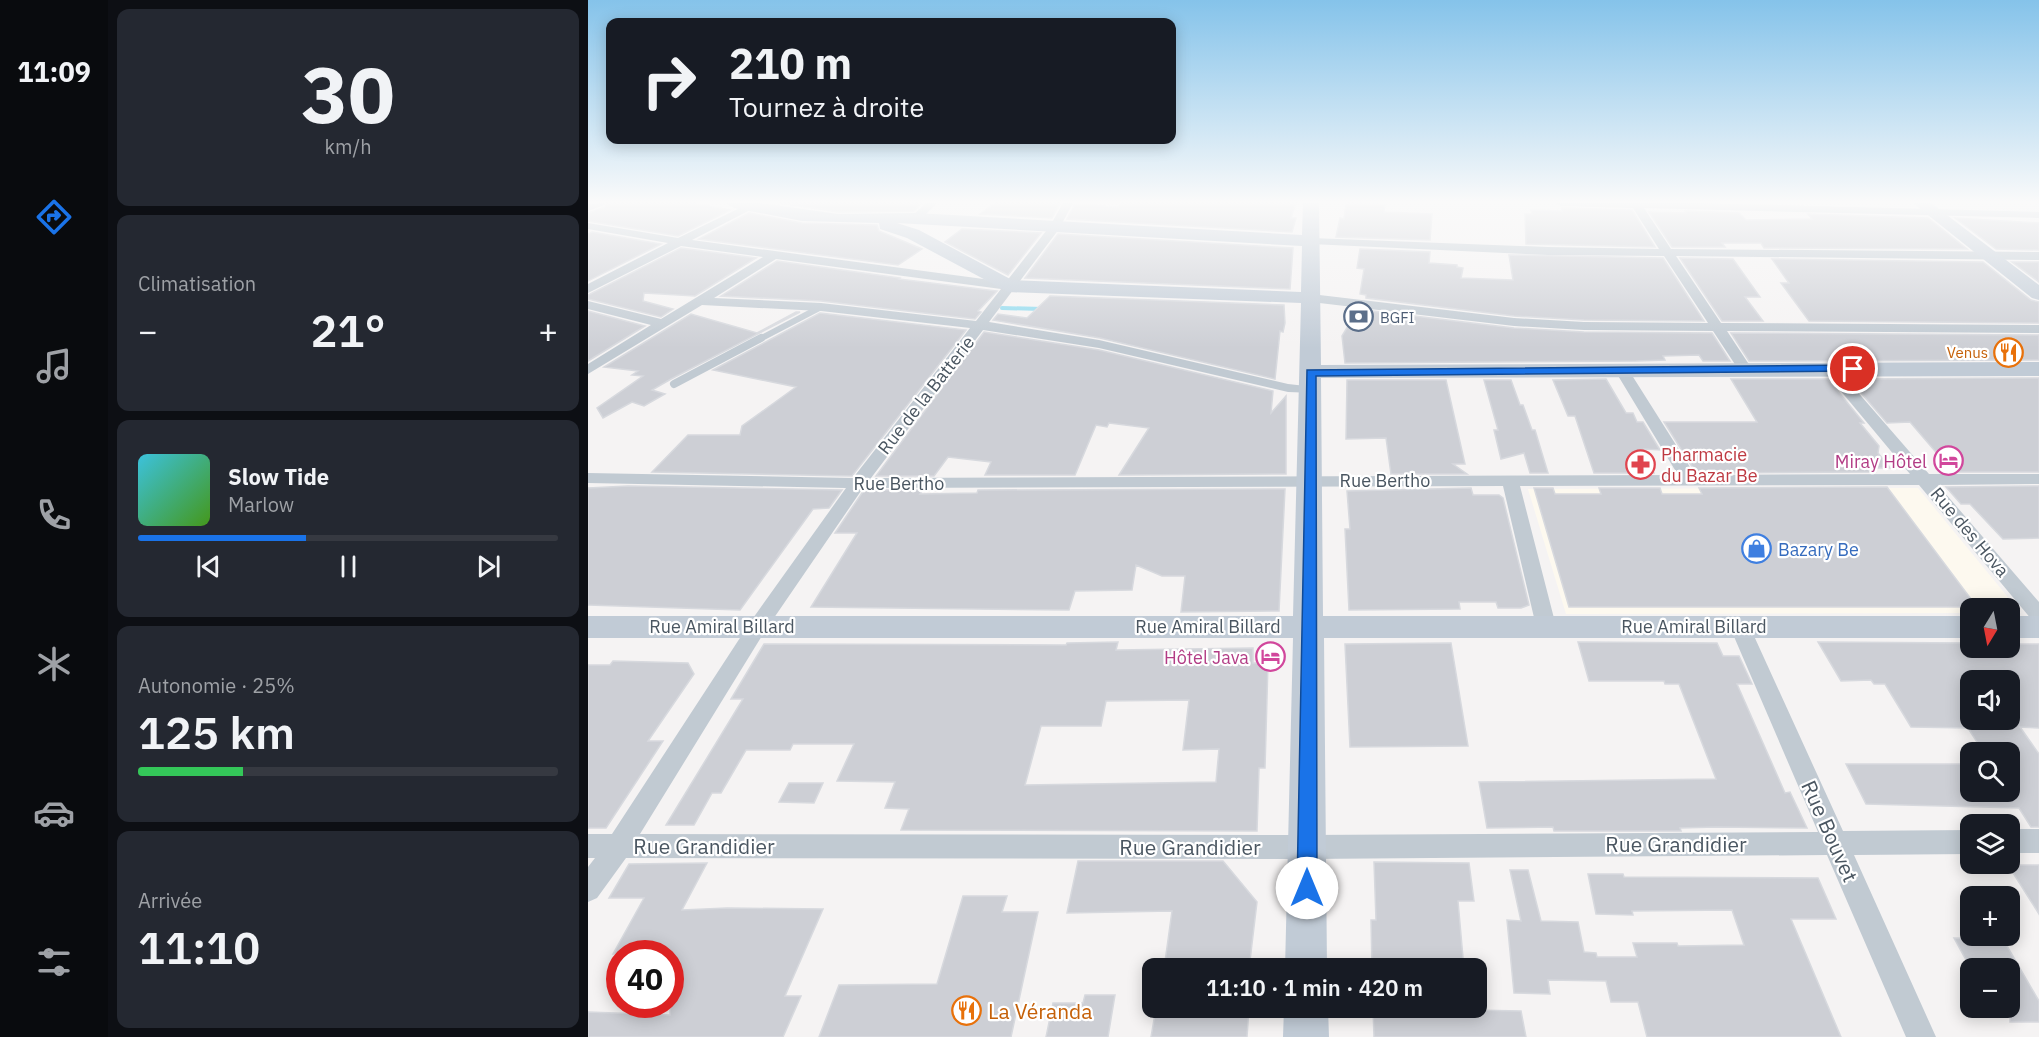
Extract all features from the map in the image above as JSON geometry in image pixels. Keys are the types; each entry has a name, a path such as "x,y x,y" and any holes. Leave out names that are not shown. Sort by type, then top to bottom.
{"street":[{"path":"588,290 661,251"},
{"path":"748,251 1008,286 1311,298 1514,322 1584,326 1715,328 2039,329"},
{"path":"945,251 1008,286"},
{"name":"Rue de la Batterie","path":"588,889 619,846 758,626 858,483 1036,251"},
{"path":"1306,958 1311,251"},
{"path":"1598,251 1670,254 2039,256"},
{"path":"1668,251 1715,328 1745,369"},
{"path":"1983,251 2039,294"},
{"path":"588,370 774,255"},
{"path":"698,301 821,307 981,325 1099,344 1288,388 1310,381 1622,369 2039,369"},
{"path":"588,305 664,324"},
{"path":"1622,369 1690,482"},
{"name":"Rue des Hova","path":"1830,369 1928,481 2039,615"},
{"name":"Rue Bertho","path":"588,478 858,483 1510,479 1690,482 2039,479"},
{"path":"1510,479 1546,626"},
{"name":"Rue Bouvet","path":"1739,626 1921,1037"},
{"name":"Rue Amiral Billard","path":"588,627 1960,627"},
{"path":"2020,627 2039,627"},
{"path":"2020,841 2039,841"},
{"name":"Rue Grandidier","path":"588,846 1307,847 1960,842"},
{"path":"1306,1018 1306,1037"}],"lane":[{"path":"674,384 821,307"}],"shaded area":[{"name":"Bazary Be","path":"1918,488 2009,598 1960,598 1960,613 1566,614 1528,489"}],"building":[{"path":"588,251 646,251 588,281"},
{"path":"674,251 706,251 756,258 695,296 644,293 643,301 673,309 661,317 588,299 588,295"},
{"path":"794,251 918,251 898,265"},
{"path":"963,251 1027,251 1008,275"},
{"path":"1045,251 1293,251 1290,289 1025,278"},
{"path":"1360,251 1430,252 1429,263 1457,265 1463,268 1461,278 1513,280 1509,255 1663,258 1704,321 1584,320 1514,316 1366,298 1366,295 1360,294 1364,269 1357,268"},
{"path":"1680,258 1733,259 1760,297 1745,297 1763,321 1722,321"},
{"path":"1772,259 1983,262 2031,300 2039,302 2039,323 1809,321 1781,283 1789,283"},
{"path":"777,261 997,291 978,311 981,312 975,319 821,301 721,296"},
{"path":"2012,262 2039,262 2039,282"},
{"path":"1050,296 1284,305 1285,323 1283,332 1280,331 1275,379 1100,338 993,320 998,314 1027,318"},
{"path":"1364,310 1514,328 1584,332 1712,333 1730,361 1703,361 1699,355 1663,356 1665,360 1636,361 1345,363 1342,336 1348,326 1361,327"},
{"path":"588,311 645,326 588,361"},
{"path":"800,312 652,390 665,394 644,406 632,402 603,418 597,408 643,376 632,375 638,371 604,367 691,314 757,333"},
{"path":"820,313 966,330 852,476 652,472 688,435 740,435 742,426 796,387 713,370"},
{"path":"984,332 1099,350 1273,391 1271,413 1286,396 1286,474 1119,475 1149,428 1109,423 1107,427 1096,425 1075,475 985,475 991,462 948,457 934,476 876,476"},
{"path":"1731,333 2039,335 2039,360 1749,361"},
{"path":"2039,378 2039,472 1953,472 1910,422 1887,423 1849,379"},
{"path":"1606,379 1626,413 1633,413 1637,422 1643,422 1660,450 1644,449 1654,473 1594,473 1575,416 1568,416 1553,380"},
{"path":"1731,379 1828,379 1864,423 1860,423 1879,446 1878,453 1890,468 1872,468 1875,472 1696,473 1664,422 1757,422"},
{"path":"1347,380 1446,380 1465,464 1453,464 1467,474 1391,474 1386,438 1346,439"},
{"path":"1484,380 1511,380 1532,430 1535,430 1548,473 1530,473 1524,453 1501,459 1494,430 1498,430"},
{"path":"628,486 842,490 829,508 813,509 740,610 588,605 588,488"},
{"path":"2039,486 2039,538 2003,539 1970,504 1961,504 1946,487"},
{"name":"Bazary Be","path":"1887,487 1970,598 1960,598 1960,607 1569,607 1534,488 1553,488 1555,494 1601,494 1599,488 1660,488 1662,494 1702,494 1699,488"},
{"path":"1471,488 1473,495 1499,495 1503,498 1529,605 1521,608 1498,608 1496,602 1459,602 1460,609 1349,610 1345,529 1350,529 1347,491"},
{"path":"1285,489 1279,611 1181,612 1185,576 1162,576 1136,565 1132,590 1075,591 1069,610 811,607 857,533 835,533 864,490 923,490 920,494 977,493 978,490"},
{"path":"1118,642 1116,650 1253,648 1253,663 1268,663 1265,768 1259,768 1257,831 901,830 909,809 885,808 895,782 837,781 854,744 793,744 790,750 746,750 721,793 712,793 694,825 666,825 743,699 731,699 764,644 1066,645 1067,643","holes":["1189,700 1183,750 1219,749 1216,782 1025,785 1041,726 1101,726 1106,701"]},
{"path":"1578,642 1717,643 1723,656 1739,656 1752,684 1737,684 1785,793 1790,792 1807,828 1716,827 1680,828 1681,831 1554,831 1553,827 1487,828 1479,782 1716,779 1679,684 1665,684 1664,681 1589,681"},
{"path":"1818,642 1960,643 1960,658 2020,658 2020,644 2039,644 2039,728 2020,727 2020,670 1960,670 1960,728 1911,727 1885,684 1874,684 1871,680 1841,681"},
{"path":"1451,643 1468,746 1350,747 1345,644"},
{"path":"613,661 688,663 694,674 648,741 663,741 606,828 588,828 588,665 610,665"},
{"path":"2020,727 2039,754 2039,827 2031,827 2019,808 1866,804 1846,764 1960,764 1960,802 2020,802 2020,742 1977,742 1969,730 2020,730"},
{"path":"789,783 823,783 814,803 779,802"},
{"path":"1078,861 1223,861 1257,902 1250,958 1166,958 1172,911 1067,913"},
{"path":"1374,862 1469,863 1474,901 1458,901 1463,958 1372,958 1371,920 1376,920"},
{"path":"707,863 682,910 823,909 785,996 801,996 783,1037 588,1037 588,1012 606,1013 606,1018 684,1018 684,940 621,940 644,898 609,898 629,864"},
{"path":"2020,865 2039,865 2039,914 2014,874 2020,874"},
{"path":"1510,870 1528,870 1541,921 1578,922 1584,952 1596,953 1597,957 1637,957 1633,943 1677,943 1678,946 1744,945 1732,910 1632,911 1633,915 1596,914 1588,874 1623,874 1624,877 1818,878 1836,919 1791,919 1841,1037 1647,1037 1638,1002 1611,1002 1606,981 1548,980 1550,994 1514,993 1507,920 1521,921"},
{"path":"963,896 1007,896 1002,912 1038,912 1011,1037 819,1037 839,985 937,984"},
{"path":"1954,938 1960,938 1960,946 2007,946 2014,958 1965,958"},
{"path":"2020,968 2039,1001 2039,1022 2010,1022 2010,1018 2020,1018"},
{"path":"1085,995 1115,995 1108,1037 1046,1037 1053,1003 1083,1003"},
{"path":"1487,1010 1521,1011 1526,1037 1374,1037 1373,1018 1487,1018"},
{"path":"1154,1018 1248,1018 1247,1037 1151,1037"}],"waterway":[{"path":"1002,308 1043,309"}],"place":[{"name":"BGFI","path":"1359,317"},
{"name":"Venus","path":"2009,352"},
{"name":"Miray Hôtel","path":"1948,461"},
{"name":"Pharmacie du Bazar Be","path":"1640,464"},
{"name":"Bazary Be","path":"1757,549"},
{"name":"Hôtel Java","path":"1270,657"},
{"name":"La Véranda","path":"967,1011"}],"route":[{"path":"1307,888 1311,372 1853,369"}]}
